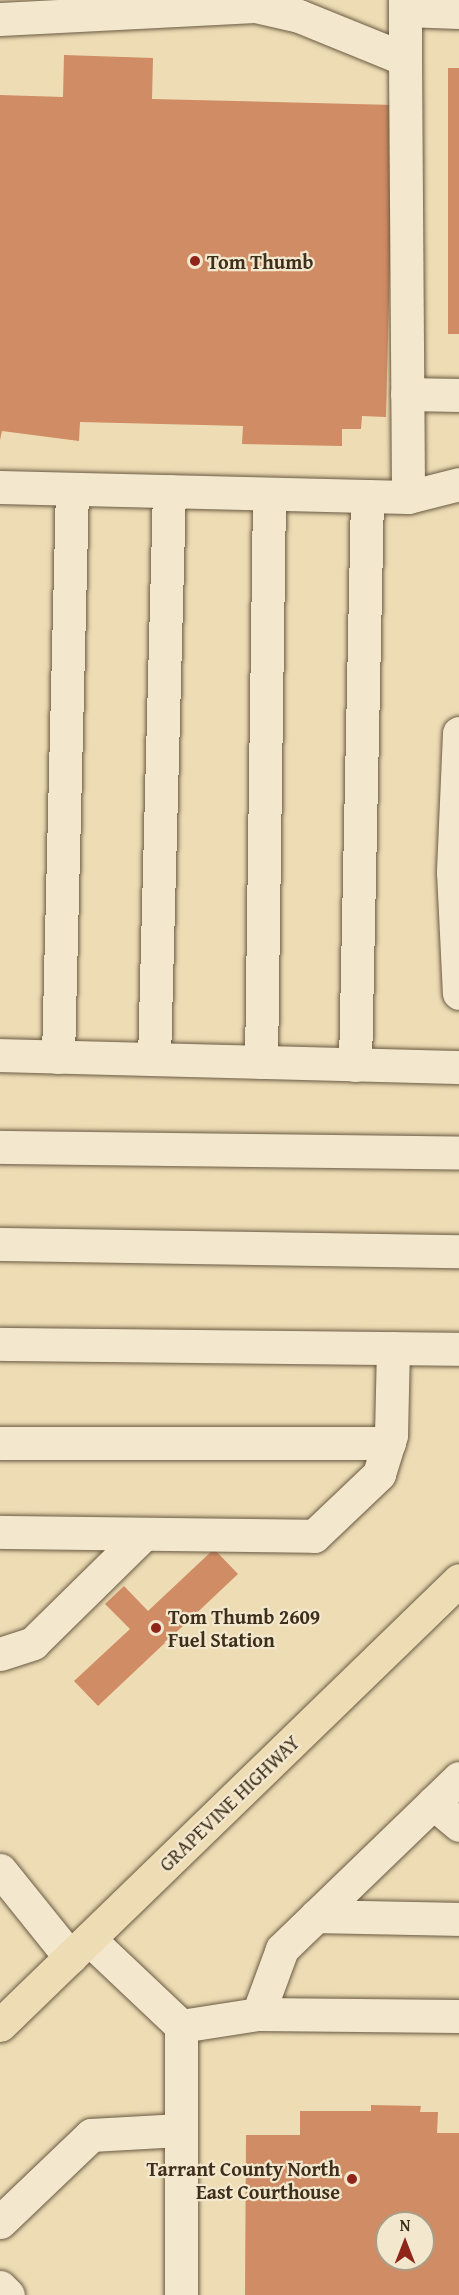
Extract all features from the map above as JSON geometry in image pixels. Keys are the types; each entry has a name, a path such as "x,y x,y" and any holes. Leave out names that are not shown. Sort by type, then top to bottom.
{"main road":[{"name":"GRAPEVINE HIGHWAY","path":"0,2025 459,1580"}],"lane":[{"path":"408,497 405,5 459,12"},
{"path":"0,19 255,6 299,16 405,59"},
{"path":"407,394 459,395"},
{"path":"0,487 408,497 459,484"},
{"path":"58,1057 72,489"},
{"path":"154,1059 169,491"},
{"path":"261,1062 269,494"},
{"path":"355,1065 367,496"},
{"path":"459,734 453,941 459,993"},
{"path":"0,1055 459,1067"},
{"path":"0,1147 459,1153"},
{"path":"0,1244 459,1251"},
{"path":"0,1344 459,1349"},
{"path":"0,1532 314,1536 379,1474 388,1443 393,1348"},
{"path":"0,1443 388,1443"},
{"path":"0,1654 33,1643 143,1535"},
{"path":"258,2014 282,1949 459,1778"},
{"path":"433,1803 459,1825"},
{"path":"0,1870 80,1948 181,2026 258,2014 459,2016"},
{"path":"316,1916 459,1919"},
{"path":"181,2026 181,2295"},
{"path":"0,2222 91,2134 180,2130"},
{"path":"0,2287 8,2295"}],"building":[{"name":"Tom Thumb","path":"64,55 153,58 152,99 394,105 386,417 362,416 361,429 342,429 342,446 242,444 243,426 80,422 79,441 2,431 0,440 0,95 63,97"},
{"path":"448,68 459,68 459,334 448,334"},
{"name":"Tom Thumb 2609 Fuel Station","path":"214,1549 238,1574 98,1706 74,1681 130,1629 105,1604 124,1586 148,1611"},
{"name":"Tarrant County North East Courthouse","path":"371,2105 421,2106 420,2112 438,2112 437,2133 459,2133 459,2295 245,2295 246,2135 300,2135 300,2111 371,2111"}],"place":[{"name":"Tom Thumb","path":"195,261"},
{"name":"Tom Thumb 2609 Fuel Station","path":"156,1628"},
{"name":"Tarrant County North East Courthouse","path":"352,2179"}]}
